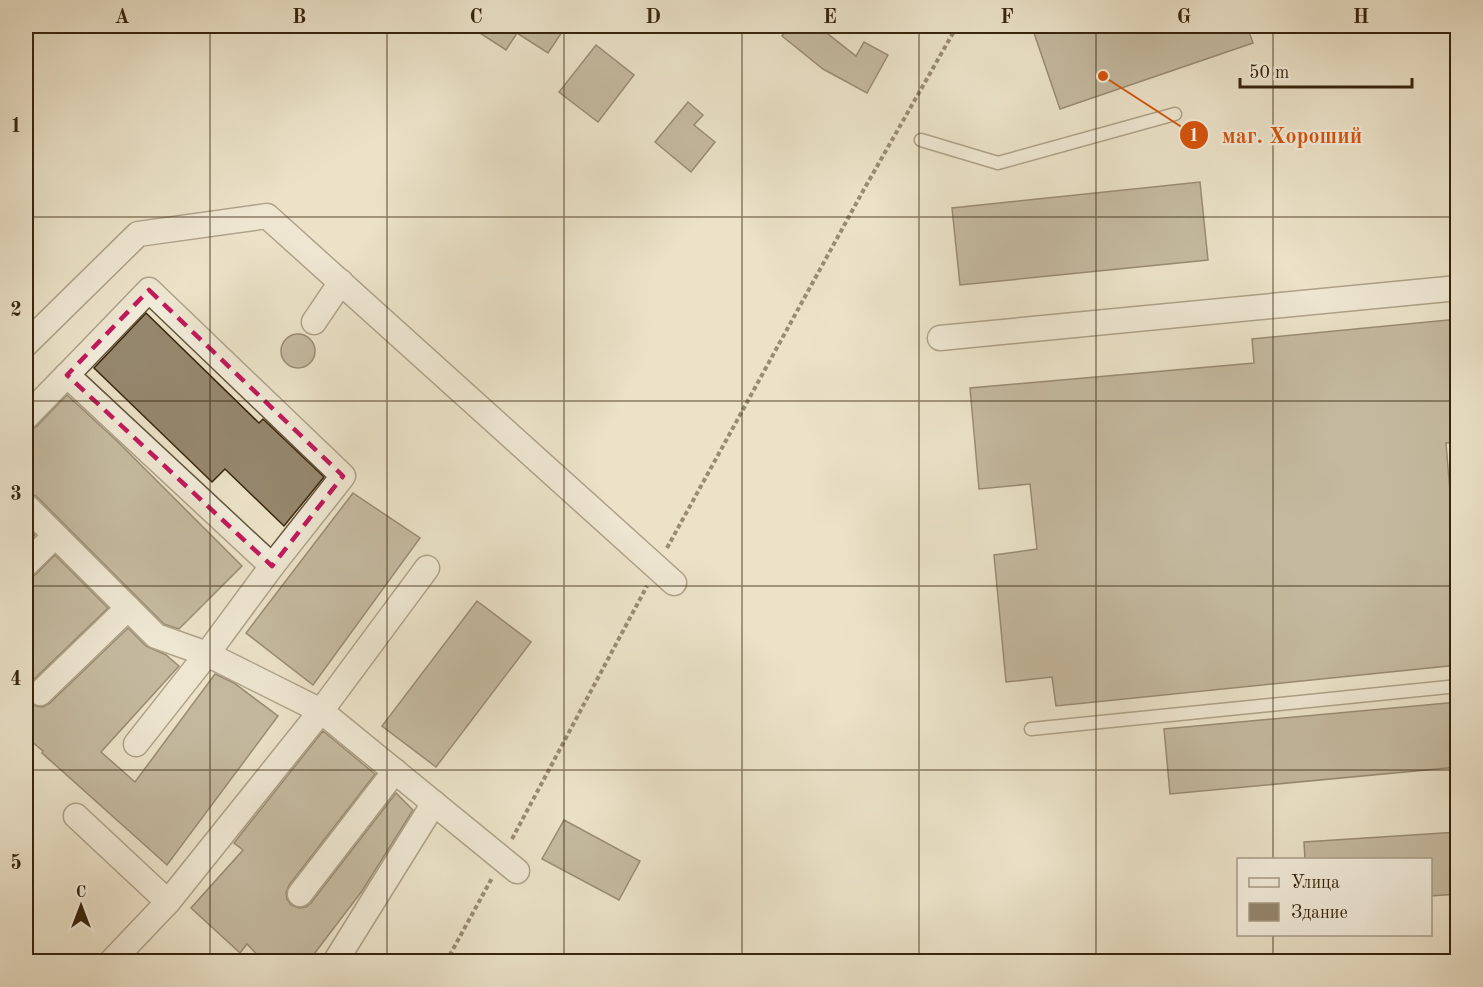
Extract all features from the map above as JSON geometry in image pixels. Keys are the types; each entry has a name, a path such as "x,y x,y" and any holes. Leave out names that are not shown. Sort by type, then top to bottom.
{"street":[{"path":"26,344 138,234 267,216 665,575"},
{"path":"314,322 341,282"},
{"path":"940,338 1458,288"},
{"path":"26,417 149,290 343,476 136,744"},
{"path":"68,375 272,566"},
{"path":"26,506 156,636 207,654 321,711 510,865"},
{"path":"26,564 55,536"},
{"path":"111,962 168,902 321,711 427,568"},
{"path":"40,693 128,608"},
{"path":"300,894 395,771"},
{"path":"335,962 434,803"},
{"path":"76,816 168,902"}],"lane":[{"path":"921,140 998,163 1174,114"},
{"path":"1031,729 1458,686"}],"path":[{"path":"446,962 510,865 665,575 863,191 957,26"}],"highlighted area":[{"path":"149,290 343,476 272,566 67,375"}],"building":[{"path":"469,26 566,26 548,53 517,33 506,50"},
{"path":"790,26 818,26 856,56 864,42 888,55 867,93 823,69 782,36"},
{"path":"1055,26 1247,26 1253,43 1060,109 1034,33"},
{"path":"596,45 634,75 598,122 559,92"},
{"path":"688,102 703,115 694,125 715,142 691,172 655,142"},
{"path":"1200,182 1208,260 960,285 952,208"},
{"path":"146,313 259,423 263,419 324,477 284,526 225,469 212,482 94,368"},
{"path":"1458,319 1458,442 1446,443 1451,503 1458,502 1458,665 1056,706 1052,677 1006,682 994,555 1037,549 1030,484 979,489 970,388 1254,363 1252,339"},
{"path":"298,334 310,339 315,351 310,363 298,368 286,363 281,351 286,339"},
{"path":"67,395 117,441 242,566 179,629 164,624 36,496 26,492 26,431 36,427"},
{"path":"353,493 420,538 313,685 246,633"},
{"path":"26,526 35,535 26,545"},
{"path":"55,555 108,608 30,683 26,696 26,578 35,575"},
{"path":"477,601 531,642 436,767 382,726"},
{"path":"128,628 146,646 166,655 179,666 101,752 135,782 215,674 234,683 278,716 167,865 26,737 26,696 30,703 36,706 43,707 50,703"},
{"path":"1458,702 1458,767 1170,794 1164,729"},
{"path":"323,731 375,774 289,885 286,893 291,905 299,908 311,903 396,793 413,810 362,891 308,962 264,962 247,944 240,953 191,908 243,850 234,843"},
{"path":"564,820 640,861 619,900 542,859"},
{"path":"1458,832 1458,894 1432,896 1432,858 1305,858 1304,842"}],"place":[{"name":"маг. Хороший","path":"1103,76"}]}
